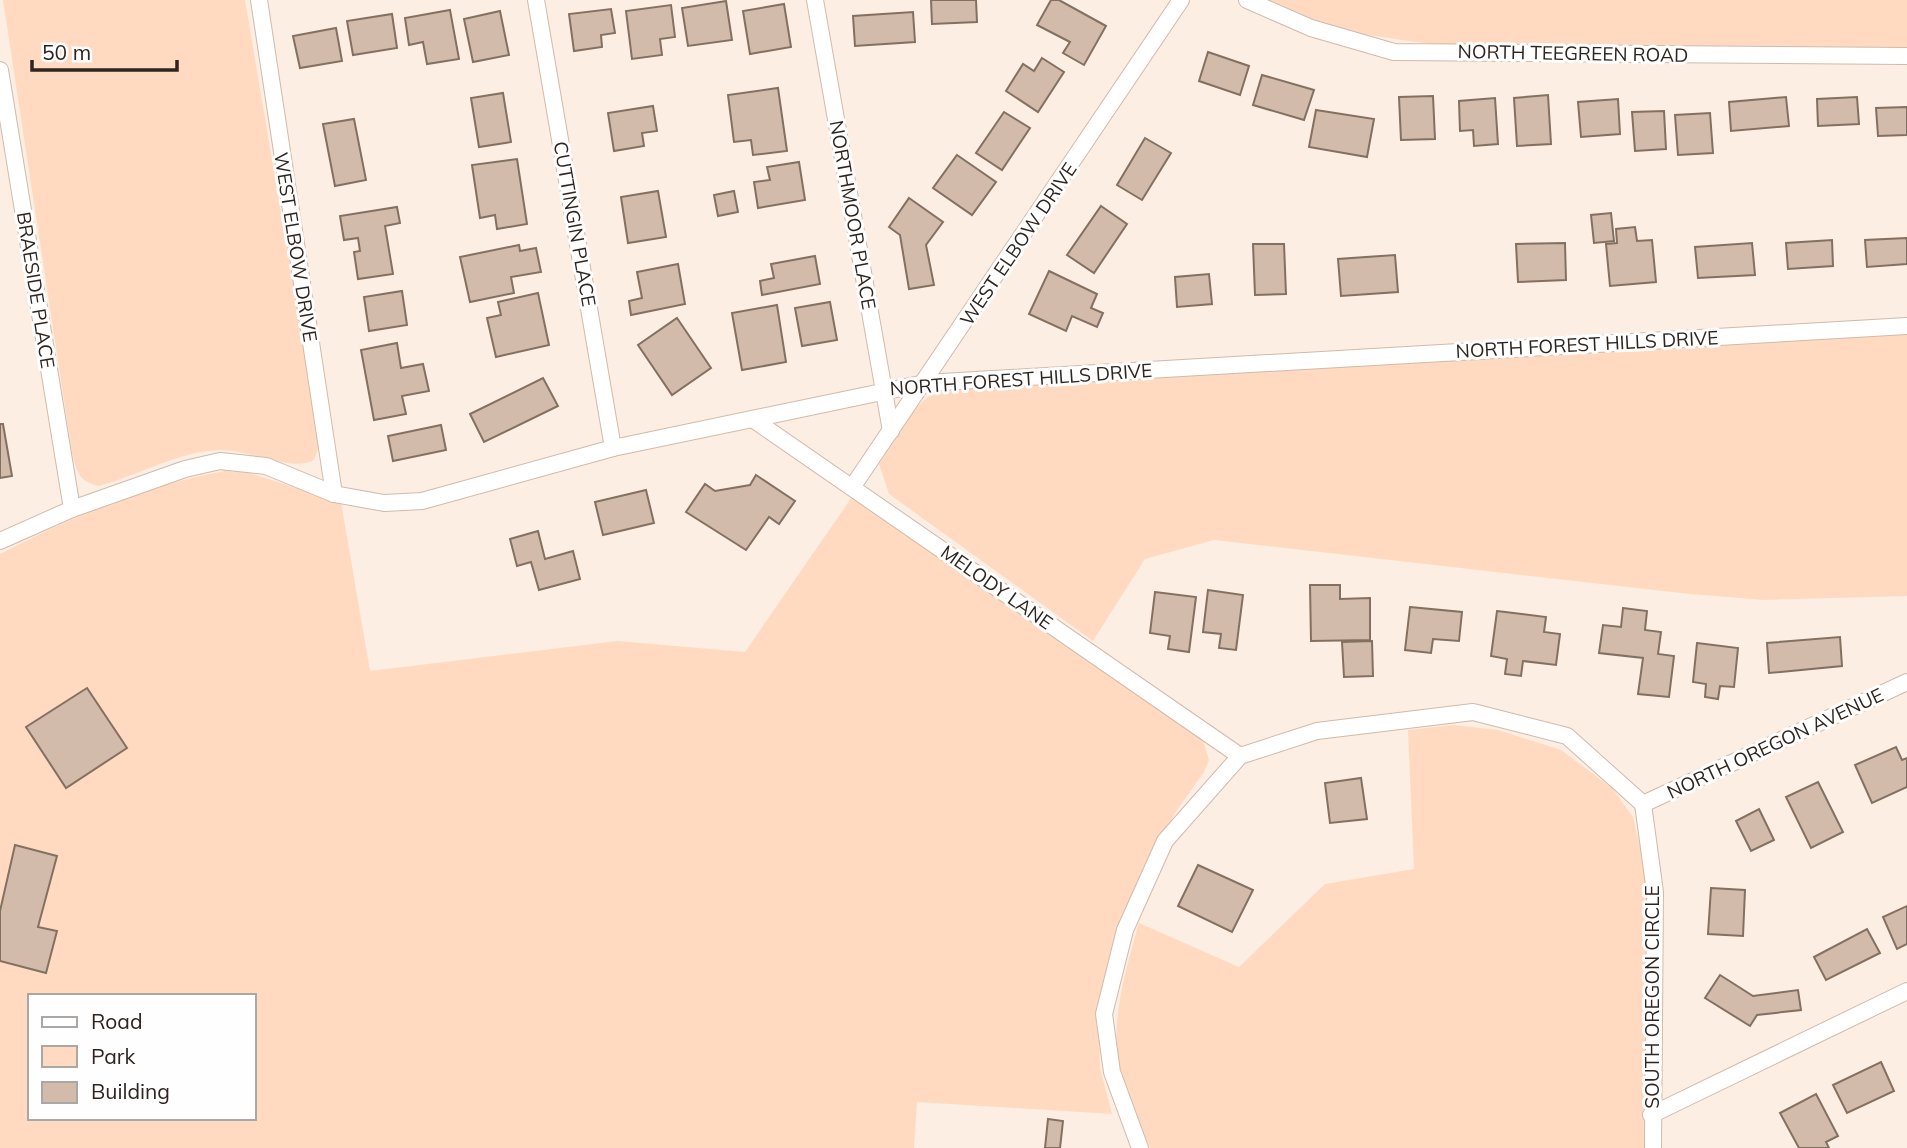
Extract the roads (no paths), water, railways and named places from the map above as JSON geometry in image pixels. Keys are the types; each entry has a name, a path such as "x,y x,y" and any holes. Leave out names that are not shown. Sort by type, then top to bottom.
{"street":[{"name":"WEST ELBOW DRIVE","path":"259,0 334,494"},
{"name":"CUTTINGIN PLACE","path":"536,0 613,449"},
{"name":"NORTHMOOR PLACE","path":"815,0 891,431"},
{"name":"WEST ELBOW DRIVE","path":"852,486 925,383 1181,0"},
{"name":"NORTH TEEGREEN ROAD","path":"1247,0 1311,28 1394,52 1907,56"},
{"name":"BRAESIDE PLACE","path":"0,70 72,509"},
{"name":"NORTH FOREST HILLS DRIVE","path":"0,541 72,509 185,469 220,461 266,466 334,494 384,503 422,501 613,449 754,420 883,389 925,383 1907,326"},
{"name":"MELODY LANE","path":"754,420 1240,756"},
{"name":"NORTH OREGON AVENUE","path":"1643,804 1907,682"},
{"path":"1140,1148 1112,1072 1104,1014 1125,930 1165,841 1240,756 1317,731 1473,712 1567,736 1643,804"},
{"name":"SOUTH OREGON CIRCLE","path":"1643,804 1655,892 1651,1115 1653,1148"},
{"path":"1651,1115 1907,991"}]}
